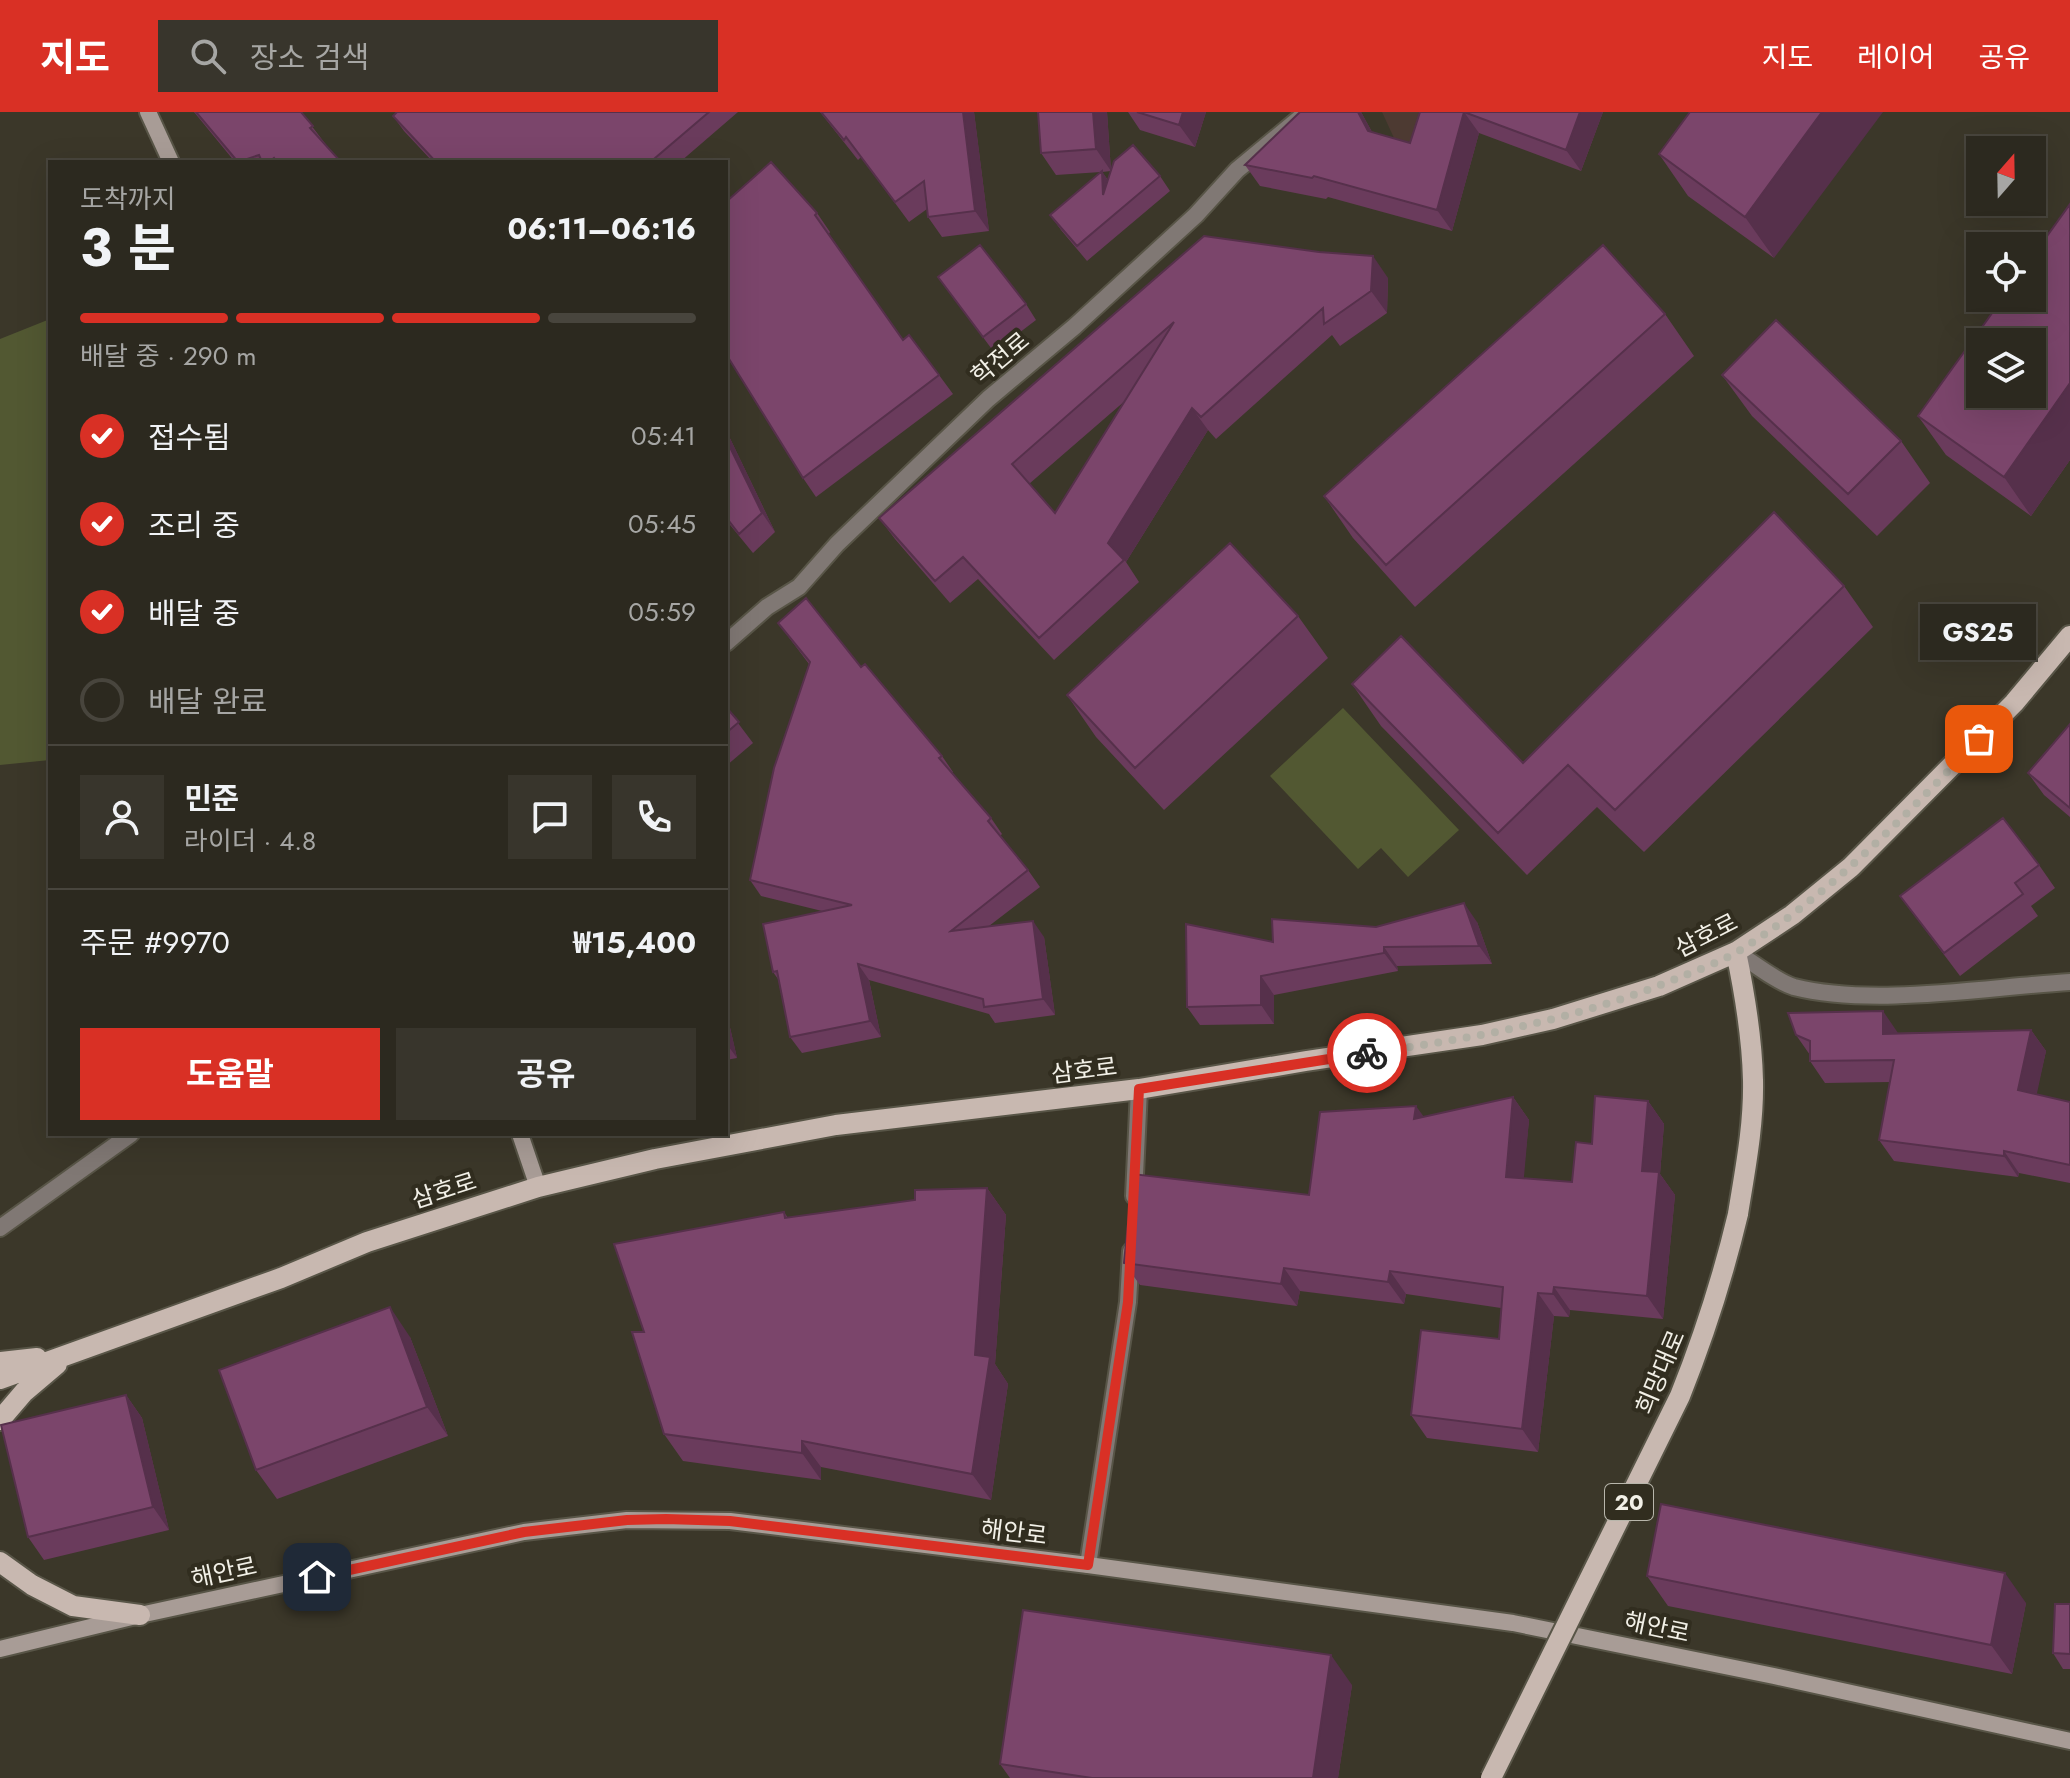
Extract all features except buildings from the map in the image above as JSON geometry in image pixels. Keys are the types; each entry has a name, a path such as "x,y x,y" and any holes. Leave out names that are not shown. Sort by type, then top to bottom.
{"main road":[{"name":"삼호로","path":"0,1379 281,1278 367,1242 538,1187 711,1147 836,1125 1139,1089 1467,1037 1553,1019 1659,986 1736,952 1792,915 1851,867 2014,703 2070,636"},
{"name":"희망대로","path":"1491,1778 1680,1396 1719,1291 1738,1214 1748,1149 1753,1082 1748,1011 1736,952"},
{"path":"0,1362 69,1355"},
{"path":"0,1420 24,1392 69,1355"},
{"path":"0,1562 32,1585 73,1606 140,1615"}],"street":[{"path":"148,112 170,160"},
{"name":"학전로","path":"728,641 767,607 799,587 837,544 988,399 1074,327 1196,215 1237,170 1307,112"},
{"path":"1736,952 1792,986 1836,992 1880,995 2070,982"},
{"path":"1133,1211 1139,1089"},
{"path":"0,1228 128,1136"},
{"path":"521,1136 538,1187"},
{"path":"1088,1565 1128,1302 1131,1241"},
{"name":"해안로","path":"0,1649 140,1615 524,1532 627,1520 730,1521 1088,1565 1513,1623 2070,1741"}],"shaded area":[{"path":"1382,112 1430,112 1421,145 1394,138"}],"green space":[{"path":"48,320 48,760 0,765 0,339"},
{"path":"1343,708 1459,830 1408,877 1381,848 1358,869 1270,776"}],"way so far":[{"path":"1367,1053 1482,1035 1553,1019 1659,986 1736,952 1792,915 1851,867 1979,739"}],"place":[{"name":"GS25","path":"1979,739"}],"route":[{"path":"317,1577 524,1532 627,1520 666,1519 730,1521 1088,1565 1128,1302 1139,1089 1367,1053"}]}
